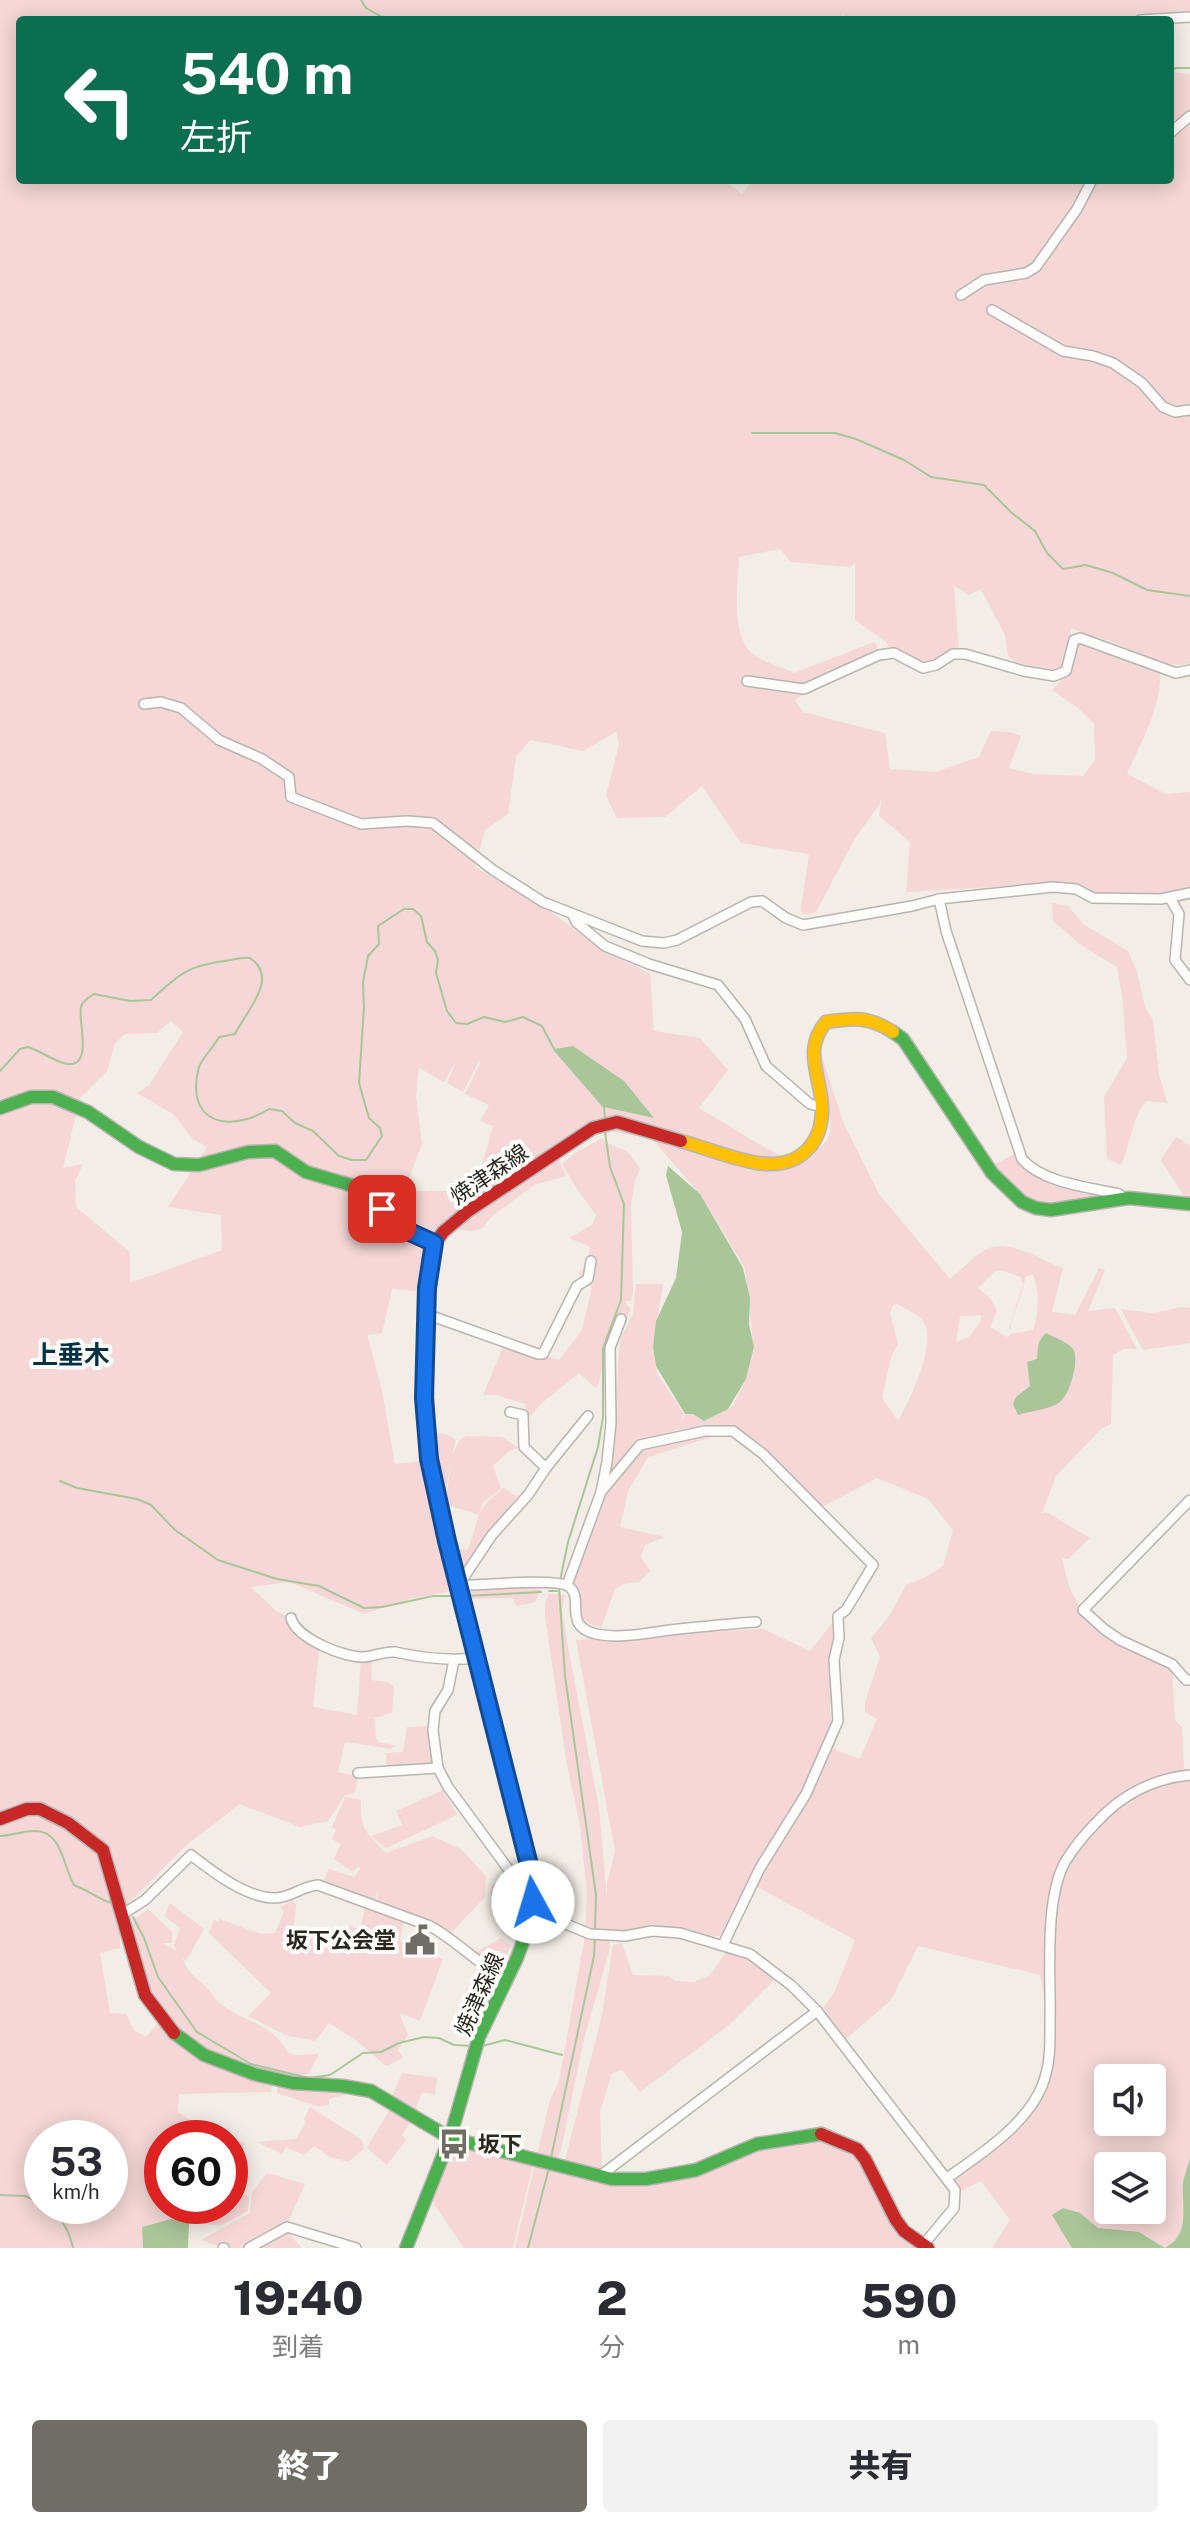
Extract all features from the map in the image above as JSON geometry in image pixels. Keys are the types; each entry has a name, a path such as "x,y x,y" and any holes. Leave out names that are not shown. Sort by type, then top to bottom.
{"main road":[{"name":"焼津森線","path":"406,2248 450,2138 479,2037 520,1949 532,1910 529,1865 429,1459 424,1398 427,1288 434,1243 445,1230 502,1186 553,1156 596,1124 617,1122 758,1163 776,1165 802,1156 818,1138 822,1107 812,1053 815,1037 826,1022 838,1019 876,1021 903,1039 992,1173 1014,1197 1027,1205 1050,1212 1124,1199 1190,1204"},
{"path":"0,1108 32,1096 59,1097 157,1157 175,1164 195,1166 268,1150 287,1157 306,1172 351,1184 371,1195 392,1224 434,1243"},
{"path":"0,1819 27,1809 40,1809 68,1823 103,1850 137,1973 151,2006 172,2032 193,2048 254,2074 293,2083 371,2091 450,2138 625,2180 696,2170 757,2144 819,2133 857,2149 896,2220 904,2231 926,2246"}],"street":[{"path":"1174,129 1190,115"},
{"path":"961,295 984,280 1026,273 1036,267 1077,209 1090,184"},
{"path":"992,310 1063,351 1113,363 1142,383 1163,407 1175,412 1190,410"},
{"path":"747,681 804,689 879,655 894,653 923,668 936,665 953,654 965,654 1054,676 1066,671 1074,640 1080,638 1176,673 1190,670"},
{"path":"144,704 169,703 181,708 219,740 262,759 289,777 291,797 361,824 433,823 493,870 543,902 642,941 664,943 699,930 751,902 762,901 786,918 803,925 939,899 1053,887 1076,889 1093,898 1170,898 1190,893"},
{"path":"1170,898 1179,914 1175,960 1190,980"},
{"path":"939,899 946,931 1022,1159 1029,1168 1041,1174 1119,1194 1124,1199"},
{"path":"573,915 576,922 605,946 649,964 718,985 745,1019 766,1066 810,1104 822,1107"},
{"path":"426,1314 543,1354 577,1286 588,1279 591,1261"},
{"path":"565,1585 601,1492 611,1423 610,1348 621,1319"},
{"path":"510,1412 523,1415 524,1447 546,1468"},
{"path":"460,1593 492,1535 528,1495 588,1416"},
{"path":"601,1492 640,1445 705,1431 733,1431 763,1454 873,1565 846,1610 838,1616 839,1638 834,1660 838,1721 833,1734 806,1794 760,1868 723,1945"},
{"path":"1190,1500 1083,1610 1104,1629 1172,1664 1186,1680 1190,1680"},
{"path":"460,1593 550,1583 565,1585 573,1591 576,1621 584,1630 598,1635 756,1622"},
{"path":"291,1618 298,1632 343,1654 362,1657 392,1651 454,1660 476,1658"},
{"path":"454,1660 448,1690 435,1711 433,1730 438,1768 448,1787 523,1889 532,1894"},
{"path":"358,1773 438,1768"},
{"path":"947,2178 980,2155 1024,2115 1041,2088 1049,2065 1051,1930 1056,1889 1064,1864 1112,1805 1136,1789 1190,1775"},
{"path":"123,1914 145,1900 191,1855 231,1884 257,1894 273,1898 318,1885 430,1926 481,1965 505,1979"},
{"path":"532,1910 590,1934 680,1933 723,1945 750,1954 792,1986 817,2011 955,2190 957,2200 954,2208 926,2246"},
{"path":"600,2176 817,2011"},
{"path":"249,2248 287,2227 356,2248"}],"shaded area":[{"path":"0,0 1190,0 1190,17 1174,18 843,16 844,12 841,16 16,16 16,184 729,184 742,194 750,184 1174,184 1174,72 1190,74 1190,663 1161,662 1071,628 1063,666 1057,670 1018,663 1008,656 1005,635 981,589 969,595 954,586 959,651 936,665 913,664 894,653 885,641 855,620 855,563 850,567 791,562 780,549 739,557 737,594 738,622 746,646 757,657 794,673 874,642 878,647 795,700 803,712 885,733 890,769 936,772 979,757 991,731 1021,736 1009,768 1034,774 1083,776 1095,760 1094,724 1052,690 1071,670 1075,649 1080,643 1160,671 1154,711 1127,774 1166,794 1190,792 1190,893 1120,898 1071,888 1010,886 906,892 910,842 879,816 882,797 854,840 816,912 807,915 801,909 809,854 741,843 702,786 665,817 617,818 606,796 619,744 616,732 583,751 530,740 516,757 508,814 485,830 475,867 535,901 605,951 650,974 654,1031 700,1038 728,1070 699,1108 792,1161 819,1148 830,1133 829,1114 819,1078 819,1048 844,1124 879,1194 950,1279 988,1249 1006,1246 1019,1249 1063,1268 1052,1312 1075,1315 1099,1268 1105,1270 1088,1311 1115,1308 1137,1349 1123,1349 1113,1355 1111,1424 1101,1429 1056,1476 1042,1513 1046,1512 1090,1538 1068,1559 1062,1558 1073,1595 1088,1616 1122,1640 1172,1664 1175,1720 1182,1727 1184,1768 1190,1770 1190,2158 1186,2230 1178,2242 1166,2248 1139,2232 1098,2248 992,2248 1010,2220 981,2181 955,2194 947,2178 1021,2120 1048,2069 1050,2022 1040,1975 918,1946 891,2000 845,2040 823,2008 835,1991 855,1940 752,1884 722,1937 652,1926 625,1932 609,1931 610,1948 584,2039 561,2150 555,2165 620,2183 701,2173 757,2146 820,2137 856,2157 889,2221 927,2248 515,2248 550,2100 559,2081 585,1936 587,1894 580,1825 567,1766 545,1616 549,1594 565,1595 562,1610 599,1808 607,1898 615,1851 576,1640 763,1629 810,1651 838,1616 830,1709 835,1750 860,1759 877,1719 865,1712 865,1702 880,1657 871,1638 890,1615 906,1585 943,1566 953,1530 928,1499 877,1478 824,1506 807,1498 731,1427 677,1430 640,1445 629,1459 609,1474 615,1444 621,1337 633,1314 636,1284 663,1284 653,1347 657,1374 684,1414 680,1423 687,1412 707,1420 733,1406 746,1379 754,1350 745,1268 700,1194 652,1139 585,1126 426,1253 416,1291 392,1289 382,1333 367,1335 381,1386 395,1464 420,1461 452,1591 413,1598 364,1614 290,1582 251,1587 277,1612 291,1618 319,1651 313,1707 357,1715 361,1659 372,1660 371,1680 394,1686 392,1713 366,1717 375,1719 379,1742 397,1746 391,1749 345,1742 338,1772 358,1776 355,1793 345,1795 328,1821 300,1827 240,1804 184,1847 120,1912 120,1948 100,1953 110,2013 126,2014 134,2030 146,2037 160,2021 171,2034 273,2082 271,2092 179,2094 178,2112 190,2120 144,2120 144,2224 153,2224 142,2227 143,2248 0,2248","holes":["171,1021 183,1032 149,1085 137,1093 173,1114 192,1138 207,1147 168,1207 221,1215 222,1250 130,1283 130,1252 76,1207 75,1181 83,1164 63,1168 80,1098 107,1071 115,1043 125,1034 157,1033","456,1061 447,1083 463,1092 481,1061 465,1094 489,1105 480,1121 493,1126 479,1175 461,1191 404,1191 422,1144 416,1096 419,1068 444,1082","1000,1270 1020,1277 1023,1284 1009,1328 1011,1330 1025,1277 1033,1274 1038,1302 1033,1330 1007,1337 990,1327 997,1311 991,1299 978,1288","897,1304 921,1318 927,1331 921,1371 898,1421 882,1398 891,1357 898,1344 890,1314 893,1305","981,1315 981,1321 969,1337 956,1342 960,1316"]},
{"path":"1052,903 1068,906 1083,924 1128,951 1137,972 1145,1007 1153,1020 1159,1074 1167,1103 1146,1101 1137,1116 1121,1165 1107,1159 1104,1097 1127,1058 1117,967 1081,945 1053,921"},
{"path":"573,1046 624,1081 654,1118 604,1107 554,1049"},
{"path":"1176,1137 1190,1146 1190,1199 1186,1199 1161,1160"},
{"path":"603,1138 605,1142 628,1152 640,1169 631,1206 633,1293 631,1301 625,1301 631,1310 603,1351 604,1361 597,1389 579,1373 529,1417 525,1404 497,1395 483,1395 504,1345 559,1360 582,1330 592,1287 581,1282 579,1273 587,1263 590,1247 569,1238 592,1225 596,1215 562,1164"},
{"path":"1014,1154 1032,1172 1044,1178 1109,1196 1062,1206 1028,1200 1011,1188 994,1165"},
{"path":"558,1158 566,1176 534,1185 490,1218 483,1228 471,1231 457,1229 505,1188"},
{"path":"668,1166 700,1194 743,1268 750,1298 749,1324 754,1347 746,1379 728,1409 704,1421 693,1414 685,1414 656,1366 653,1347 656,1321 676,1278 682,1232 666,1175"},
{"path":"1190,1308 1190,1343 1143,1350 1121,1309 1152,1313"},
{"path":"1046,1333 1073,1349 1075,1368 1070,1384 1060,1402 1018,1415 1013,1404 1016,1397 1030,1386 1027,1362 1037,1359 1039,1342"},
{"path":"731,1431 648,1457 628,1491 620,1527 665,1537 645,1545 641,1557 650,1571 639,1582 615,1589 601,1628 584,1622 581,1591 572,1584 607,1494 643,1451"},
{"path":"434,1432 456,1440 452,1455 459,1441 466,1436 502,1437 519,1448 509,1451 493,1466 501,1489 482,1503 479,1514 488,1501 504,1488 517,1497 482,1541 462,1573 455,1548 468,1550 479,1515 445,1504 452,1457 444,1502"},
{"path":"540,1586 535,1602 517,1606 512,1598 470,1599 464,1590"},
{"path":"430,1726 434,1765 386,1767 386,1753 403,1752 407,1727"},
{"path":"443,1790 457,1815 386,1848 371,1836 402,1825 396,1811"},
{"path":"345,1797 361,1800 363,1825 386,1853 432,1836 461,1849 486,1876 485,1897 449,1935 377,1904 378,1890 375,1901 364,1899 324,1880 329,1869 354,1877 361,1868 352,1871 334,1859 341,1844 332,1839 336,1830 332,1827"},
{"path":"508,1876 522,1900 520,1929 512,1925 520,1913 490,1894 492,1886"},
{"path":"510,1883 520,1892 520,1909 513,1903 510,1906 496,1894 498,1889"},
{"path":"292,1901 296,1904 294,1927 287,1943 294,1934 345,1943 349,1926 360,1929 365,1908 404,1919 400,1941 443,1959 420,2021 399,2013 408,2035 398,2050 403,2058 386,2066 357,2041 329,2023 315,2041 285,2035 248,2016 271,1993 209,1933 214,1920 219,1922 219,1919 261,1934 275,1933 284,1912 280,1907"},
{"path":"170,1903 204,1929 186,1961 182,1957 189,1970 219,2003 267,2030 287,2052 296,2055 319,2054 308,2074 280,2076 253,2070 195,2046 167,2022 149,1992 128,1924 148,1909 172,1932 172,1943 162,1943 177,1951 174,1945 180,1928 164,1916"},
{"path":"501,1938 511,1946 498,1971 473,1954"},
{"path":"622,1943 633,1975 669,1976 675,1981 694,1982 710,1975 727,1951 749,1960 775,1979 729,2025 640,2092 622,2070 612,2073 600,2112 602,2168 595,2170 564,2164 602,2015 613,1945"},
{"path":"482,1971 493,1979 477,2017 461,2011 470,1983"},
{"path":"402,2073 437,2078 435,2095 422,2092 415,2111 392,2097"},
{"path":"277,2083 355,2092 329,2099 329,2105 320,2107 277,2093"},
{"path":"310,2107 362,2140 364,2149 348,2162 330,2157 314,2146 304,2155 286,2147 282,2154 257,2142 296,2139"},
{"path":"391,2107 411,2121 402,2135 406,2140 387,2165 367,2148"},
{"path":"456,2144 533,2165 513,2248 464,2248 432,2201"},
{"path":"1190,2158 1190,2248 1165,2248 1181,2229 1183,2184"},
{"path":"267,2173 305,2184 288,2222 278,2230 285,2230 302,2248 224,2248 201,2240 230,2224 248,2224 252,2192"},
{"path":"1063,2208 1080,2213 1098,2228 1139,2232 1165,2248 1072,2248 1052,2215"},
{"path":"189,2224 188,2248 143,2248 142,2227"}],"waterway":[{"path":"361,0 366,8 380,16"},
{"path":"1174,69 1190,68"},
{"path":"752,433 835,433 904,460 931,477 984,485 1035,531 1047,553 1063,569 1086,565 1113,573 1147,590 1190,596"},
{"path":"0,1071 20,1049 28,1047 63,1063 73,1064 79,1060 83,1043 81,1007 94,994 130,1001 151,1000 176,978 192,969 250,958 262,975 258,995 235,1034 219,1037 199,1067 196,1086 198,1101 213,1118 225,1121 254,1117 269,1109 282,1111 295,1123 313,1131 339,1156 366,1160 382,1136 380,1128 369,1118 359,1083 363,982 368,956 379,944 378,926 404,909 413,909 421,916 427,942 435,951 438,960 436,973 447,1011 456,1023 467,1024 484,1017 505,1022 523,1017 542,1026 554,1049 604,1107 605,1117"},
{"path":"560,1581 568,1542 598,1447 603,1417 603,1348 621,1300 624,1204 610,1167 605,1132"},
{"path":"60,1481 77,1488 137,1499 151,1505 175,1530 218,1560 277,1579 319,1586 364,1608 433,1596 456,1596"},
{"path":"559,1587 565,1676 596,1895 595,1930"},
{"path":"549,1591 557,1591"},
{"path":"466,1596 541,1592"},
{"path":"0,1836 33,1831 50,1836 60,1850 74,1885 112,1903"},
{"path":"133,1917 158,1977 197,2032 251,2064 309,2078 330,2075 363,2053 381,2052 399,2043 424,2037 472,2046"},
{"path":"551,2158 594,1956 595,1937"},
{"path":"482,2046 505,2040 562,2055"},
{"path":"528,2248 549,2168"},
{"path":"0,2195 24,2196"},
{"path":"63,2224 73,2248"}],"traffic: fast":[{"path":"893,1032 903,1039 992,1173 1022,1202 1051,1210 1129,1198 1190,1204"},
{"path":"0,1108 31,1097 53,1097 88,1112 139,1147 174,1164 199,1165 248,1152 275,1151 306,1172 369,1193 395,1226 434,1243"},
{"path":"406,2248 450,2138 479,2037 517,1958 529,1925 533,1902 529,1865 470,1633"},
{"path":"174,2033 204,2055 254,2074 293,2083 371,2091 450,2138 612,2179 646,2179 696,2170 757,2144 821,2134"}],"traffic: slow":[{"path":"681,1141 757,1163 773,1164 799,1157 815,1139 820,1126 821,1097 814,1049 826,1022 861,1020 876,1023 893,1032"}],"traffic: jam":[{"path":"470,1633 439,1510 428,1436 425,1340 431,1257 436,1242 468,1211 593,1128 617,1122 681,1141"},
{"path":"0,1819 27,1809 40,1809 68,1823 103,1850 145,1995 174,2033"},
{"path":"821,2134 857,2149 896,2220 904,2231 928,2248"}],"place":[{"name":"坂下公会堂","path":"420,1940"},
{"name":"坂下","path":"454,2144"}],"district":[{"name":"上垂木","path":"71,1354"}],"route":[{"path":"382,1209 392,1224 434,1243 427,1288 424,1398 429,1459 529,1865 533,1902"}]}
